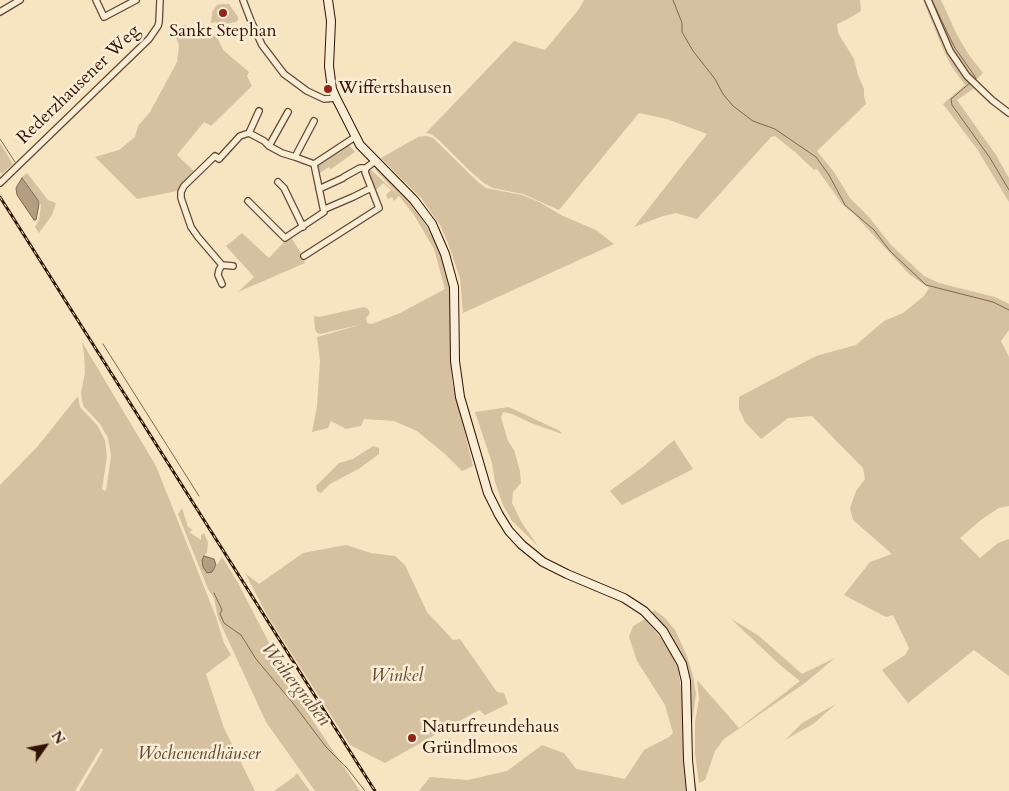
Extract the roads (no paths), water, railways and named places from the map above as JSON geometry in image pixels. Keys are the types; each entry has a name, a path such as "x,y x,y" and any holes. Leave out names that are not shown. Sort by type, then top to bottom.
{"street":[{"path":"0,12 20,0"},
{"path":"96,0 104,17 136,0"},
{"path":"120,0 124,6"},
{"name":"Rederzhausener Weg","path":"0,183 149,38 158,26 160,0"},
{"path":"243,0 262,45 284,74 292,81 324,99 336,98"},
{"path":"328,0 331,21 329,66 332,90 355,137 375,161 414,200 432,224 451,272 455,299 455,361 460,398 481,474 498,515 522,545 543,562 624,598 644,611 663,631 682,664 686,681 688,760 691,791"},
{"path":"928,0 950,51 967,76 1009,113"},
{"path":"249,133 259,111"},
{"path":"269,146 288,112"},
{"path":"296,157 314,121"},
{"path":"233,266 222,265 191,227 181,198 184,186 215,156 220,159 240,136 249,133 282,153 314,164"},
{"path":"314,164 355,137"},
{"path":"319,189 360,168 366,168 375,161"},
{"path":"314,164 325,209"},
{"path":"304,256 379,208 367,177 366,168"},
{"path":"278,182 284,188 303,227"},
{"path":"248,201 284,238 323,214 325,209 371,188"},
{"path":"222,265 218,275 222,284"}],"waterway":[{"path":"673,0 682,23 682,32 693,51 733,106 753,121 775,129 816,157 829,175 845,205 874,230 890,251 926,285 993,302 1009,310"},
{"path":"932,0 955,48 976,78 975,80"},
{"path":"971,82 951,99 952,105 990,158 1009,190"},
{"path":"0,139 15,162"},
{"path":"103,344 199,496"},
{"name":"Weihergraben","path":"214,593 222,610 220,614 224,623 241,635 256,659 326,747 347,768 365,791"}],"railway":[{"path":"0,197 375,791"}],"place":[{"name":"Sankt Stephan","path":"223,13"},
{"name":"Wiffertshausen","path":"328,89"},
{"name":"Naturfreundehaus Gründlmoos","path":"412,738"}],"park label":[{"name":"Winkel","path":"397,677"},
{"name":"Wochenendhäuser","path":"199,755"}]}
